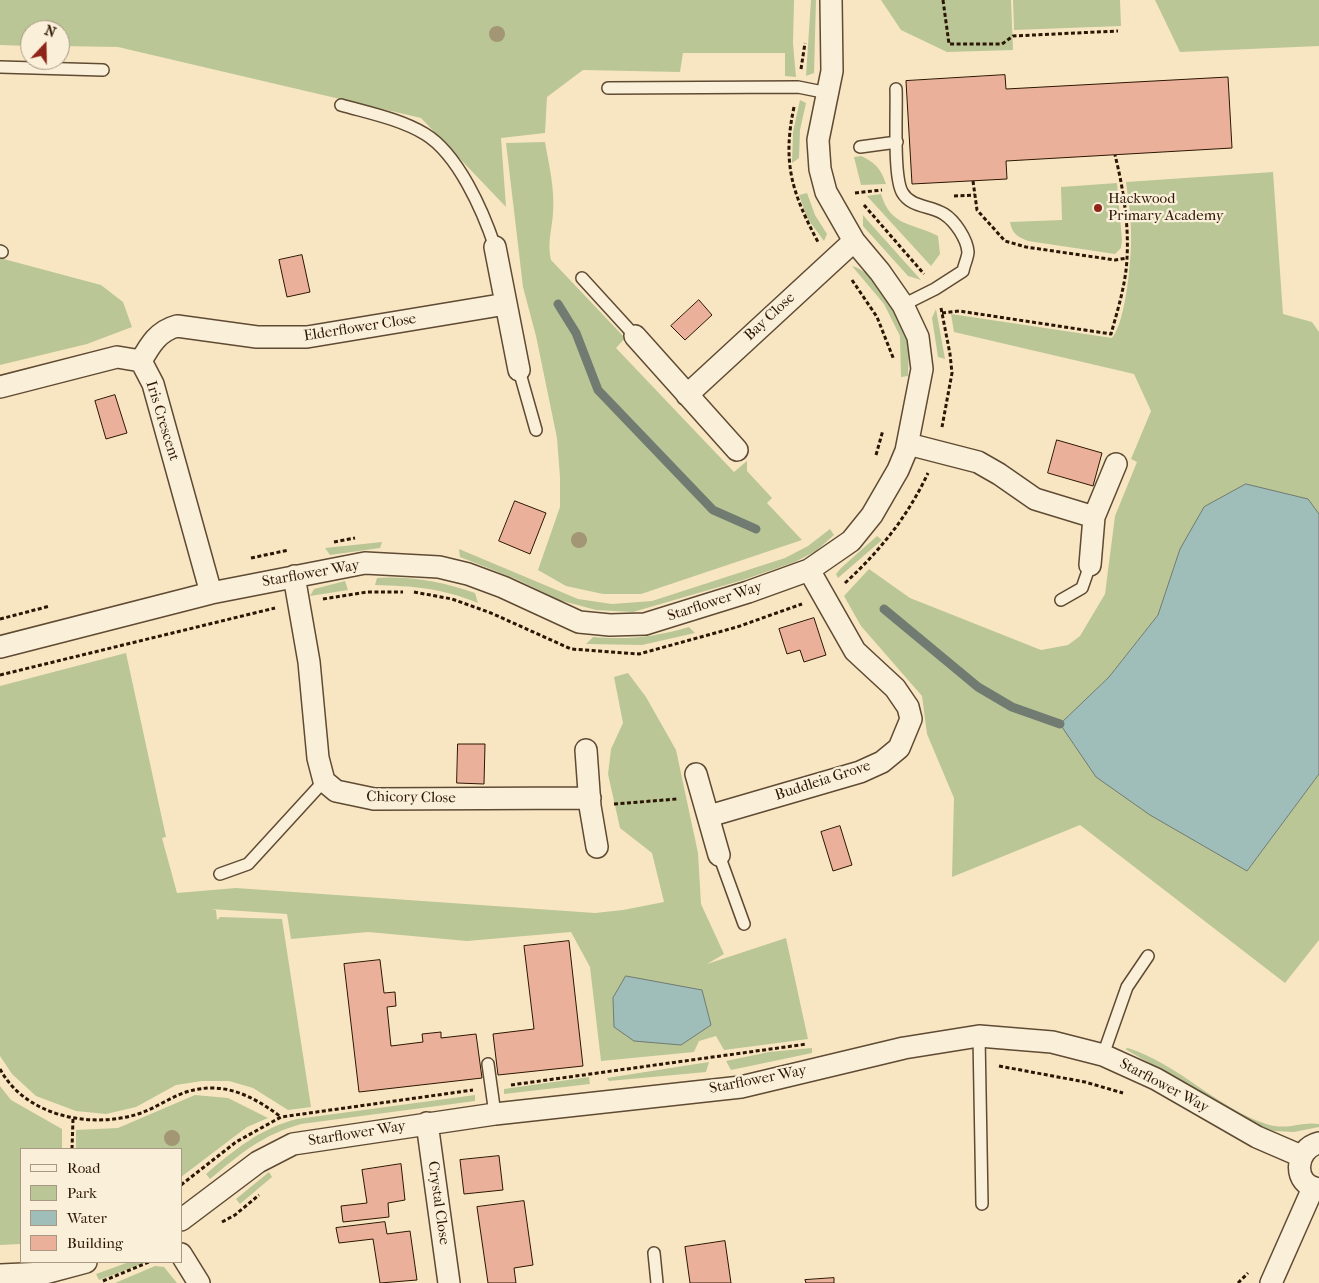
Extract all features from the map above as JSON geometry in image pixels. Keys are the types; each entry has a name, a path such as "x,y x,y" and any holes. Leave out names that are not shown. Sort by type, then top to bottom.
{"street":[{"name":"Starflower Way","path":"0,647 211,593 365,563 439,567 468,574 503,587 579,622 610,625 645,624 748,592 809,570 851,541 867,522 898,470 908,444 922,369 918,337 903,305 854,241 826,192 820,169 818,140 832,71 832,0"},
{"name":"Bay Close","path":"687,394 834,257 854,241"},
{"path":"496,247 519,370"},
{"name":"Elderflower Close","path":"141,361 153,340 169,328 177,326 257,337 307,337 506,304"},
{"path":"635,336 737,450"},
{"name":"Iris Crescent","path":"0,387 117,357 141,361 153,384 211,593"},
{"path":"908,444 978,462 1035,499 1094,517"},
{"path":"1090,566 1094,517 1116,464"},
{"name":"Buddleia Grove","path":"706,807 860,772 882,762 899,748 911,719 908,707 895,688 855,651 809,570"},
{"path":"294,576 310,662 318,758 324,781"},
{"path":"586,750 590,802 597,847"},
{"path":"696,774 720,856"},
{"name":"Chicory Close","path":"324,781 336,791 374,799 590,802"},
{"name":"Starflower Way","path":"182,1219 258,1162 293,1144 495,1114 741,1086 904,1048 979,1036 1052,1042 1103,1055 1156,1079 1257,1137 1301,1156"},
{"name":"Crystal Close","path":"427,1123 449,1283"},
{"path":"1271,1283 1316,1189 1301,1178 1299,1163 1301,1156 1311,1146 1319,1143"},
{"path":"182,1256 199,1283"},
{"path":"0,1275 45,1272 82,1263"}],"lane":[{"path":"0,67 103,70"},
{"path":"608,88 798,87 828,93"},
{"path":"896,89 897,175 900,190 907,199 917,205 944,214 959,229 968,252 963,270 935,289 903,305"},
{"path":"341,105 395,120 426,134 454,162 484,212 496,247"},
{"path":"860,146 897,142"},
{"path":"582,278 635,336"},
{"path":"519,370 536,430"},
{"path":"1061,600 1082,588 1090,566"},
{"path":"220,874 248,864 324,781"},
{"path":"720,856 744,924"},
{"path":"1103,1055 1118,1018 1127,987 1148,956"},
{"path":"979,1036 982,1204"},
{"path":"488,1064 495,1114"},
{"path":"654,1253 658,1283"}],"path":[{"path":"943,0 949,44 1002,44 1013,36 1118,31"},
{"path":"942,313 958,311 1111,334 1120,302 1127,258 1122,183 1115,155"},
{"path":"973,181 977,210 1005,241 1026,247 1115,260 1127,258"},
{"path":"834,257 877,317 896,365"},
{"path":"874,461 885,422"},
{"path":"328,543 362,538"},
{"path":"248,559 296,549"},
{"path":"0,675 299,602 367,592 412,592 452,599 491,613 571,649 639,654 791,609 821,594"},
{"path":"0,618 56,605"},
{"path":"590,802 706,807"},
{"path":"182,1184 236,1142 281,1118 813,1043"},
{"path":"981,1064 1029,1070 1085,1082 1132,1096"},
{"path":"0,1069 6,1080 25,1098 73,1119 106,1121 139,1114 173,1096 198,1089 214,1088 236,1091 267,1107 281,1118"},
{"path":"72,1148 73,1119"},
{"path":"220,1224 235,1215 262,1192"},
{"path":"98,1283 148,1263"}],"green space":[{"path":"0,0 794,0 793,43 796,77 785,76 785,53 683,53 680,72 583,70 547,97 545,133 501,138 506,207 421,118 118,47 70,46 70,20 20,20 20,46 0,45"},
{"path":"811,0 816,0 814,73 806,76"},
{"path":"881,0 1011,0 1013,50 947,52 901,30"},
{"path":"1013,0 1120,0 1121,26 1014,30"},
{"path":"1155,0 1319,0 1319,46 1180,52"},
{"path":"800,100 806,103 800,130 799,158 792,163 793,132"},
{"path":"545,142 553,195 550,242 551,260 625,338 616,348 734,472 747,461 747,471 772,498 767,503 802,540 641,594 603,594 566,586 538,570 560,507 560,477 557,438 536,336 523,287 506,143"},
{"path":"861,156 871,161 877,167 886,184 861,185 854,157"},
{"path":"1273,172 1283,314 1312,322 1319,332 1319,514 1308,499 1180,549 1158,615 1109,677 1061,724 1247,871 1319,774 1319,940 1285,983 1080,825 952,877 954,798 927,734 922,696 861,626 844,596 869,569 910,598 1041,650 1068,645 1080,636 1105,594 1115,516 1137,462 1131,459 1151,411 1134,374 954,332 951,314 1112,338 1121,318 1129,271 1131,226 1126,182"},
{"path":"1117,183 1122,240 1121,248 1115,254 1028,241 1018,236 1012,229 1010,222 1062,220 1061,187"},
{"path":"807,193 815,215 827,234 824,241 807,218 799,195"},
{"path":"881,194 890,213 896,218 938,236 940,254 931,266 867,196"},
{"path":"863,215 921,280 908,276 863,226"},
{"path":"0,258 101,285 123,302 132,327 87,344 0,365"},
{"path":"852,266 870,277 895,308 909,345 908,376 901,377 900,336 884,304"},
{"path":"936,309 945,359 938,357 932,318"},
{"path":"830,529 834,535 816,551 795,562 743,580 633,612 596,610 559,600 516,579 460,557 459,549 578,599 612,604 652,601 785,558 808,546"},
{"path":"877,536 882,540 838,578 836,574 841,568"},
{"path":"382,542 380,548 330,555 325,548"},
{"path":"377,578 415,579 451,586 475,593 478,603 452,594 427,589 375,585"},
{"path":"345,581 348,590 310,596 314,589"},
{"path":"689,627 695,633 642,645 586,644 593,637 642,637"},
{"path":"126,653 166,837 162,838 177,893 236,888 595,913 664,902 652,853 620,828 608,774 611,749 623,723 614,677 628,673 646,697 676,750 698,853 701,904 724,954 707,964 786,938 808,1039 724,1050 716,1036 699,1041 694,1052 601,1061 590,967 571,932 467,941 368,932 291,939 287,914 211,909 216,910 217,920 220,917 282,919 311,1107 288,1110 253,1088 229,1081 202,1081 176,1085 136,1107 106,1114 76,1111 36,1096 12,1074 0,1056 0,686"},
{"path":"812,1048 812,1053 731,1070 726,1061 769,1052"},
{"path":"1128,1048 1164,1064 1248,1117 1281,1127 1312,1123 1319,1124 1319,1127 1294,1132 1274,1131 1251,1122 1125,1049"},
{"path":"709,1062 706,1072 609,1081 607,1078"},
{"path":"589,1077 590,1084 504,1094 504,1089"},
{"path":"0,1086 11,1100 62,1129 62,1148 20,1148 20,1244 0,1245"},
{"path":"195,1095 228,1098 268,1118 247,1127 182,1176 182,1148 76,1148 76,1130 118,1128"},
{"path":"475,1095 475,1101 301,1124 287,1128 252,1146 210,1179 206,1174 248,1141 272,1128 297,1119"},
{"path":"269,1172 272,1177 240,1204 236,1199"},
{"path":"126,1263 144,1263 99,1280 96,1274"},
{"path":"155,1266 164,1267 177,1283 115,1283"}],"water":[{"path":"1246,484 1308,499 1319,514 1319,774 1247,871 1150,815 1096,777 1060,724 1109,677 1158,615 1180,549 1204,507"},
{"path":"626,976 702,990 711,1025 681,1045 634,1041 614,1027 613,998"}],"building":[{"path":"1005,75 1006,89 1228,77 1232,148 1006,161 1007,179 912,184 906,81"},
{"path":"302,255 310,292 287,297 279,260"},
{"path":"699,300 712,315 685,340 671,326"},
{"path":"115,395 127,433 106,439 95,401"},
{"path":"1057,440 1102,453 1093,486 1048,473"},
{"path":"515,501 546,513 530,554 499,541"},
{"path":"814,618 826,655 804,662 800,650 787,654 779,629"},
{"path":"458,744 485,744 484,784 457,783"},
{"path":"840,826 852,865 833,871 821,832"},
{"path":"569,941 583,1066 498,1075 493,1034 534,1029 524,946"},
{"path":"380,960 384,993 395,992 396,1006 387,1007 391,1046 423,1042 422,1034 441,1032 441,1038 476,1034 482,1078 359,1092 344,964"},
{"path":"499,1156 503,1190 464,1194 460,1160"},
{"path":"401,1164 405,1200 388,1203 389,1217 343,1222 341,1206 367,1203 362,1170"},
{"path":"524,1201 533,1265 514,1268 516,1283 488,1283 477,1207"},
{"path":"385,1222 387,1234 410,1231 417,1280 380,1283 373,1239 339,1243 336,1228"},
{"path":"725,1241 731,1283 690,1283 685,1247"},
{"path":"834,1278 834,1283 806,1283 805,1280"}],"waterway":[{"path":"558,304 576,333 598,390 713,510 756,529"},
{"path":"884,609 978,687 1012,707 1060,724"}],"place":[{"name":"Hackwood Primary Academy","path":"1098,208"}]}
